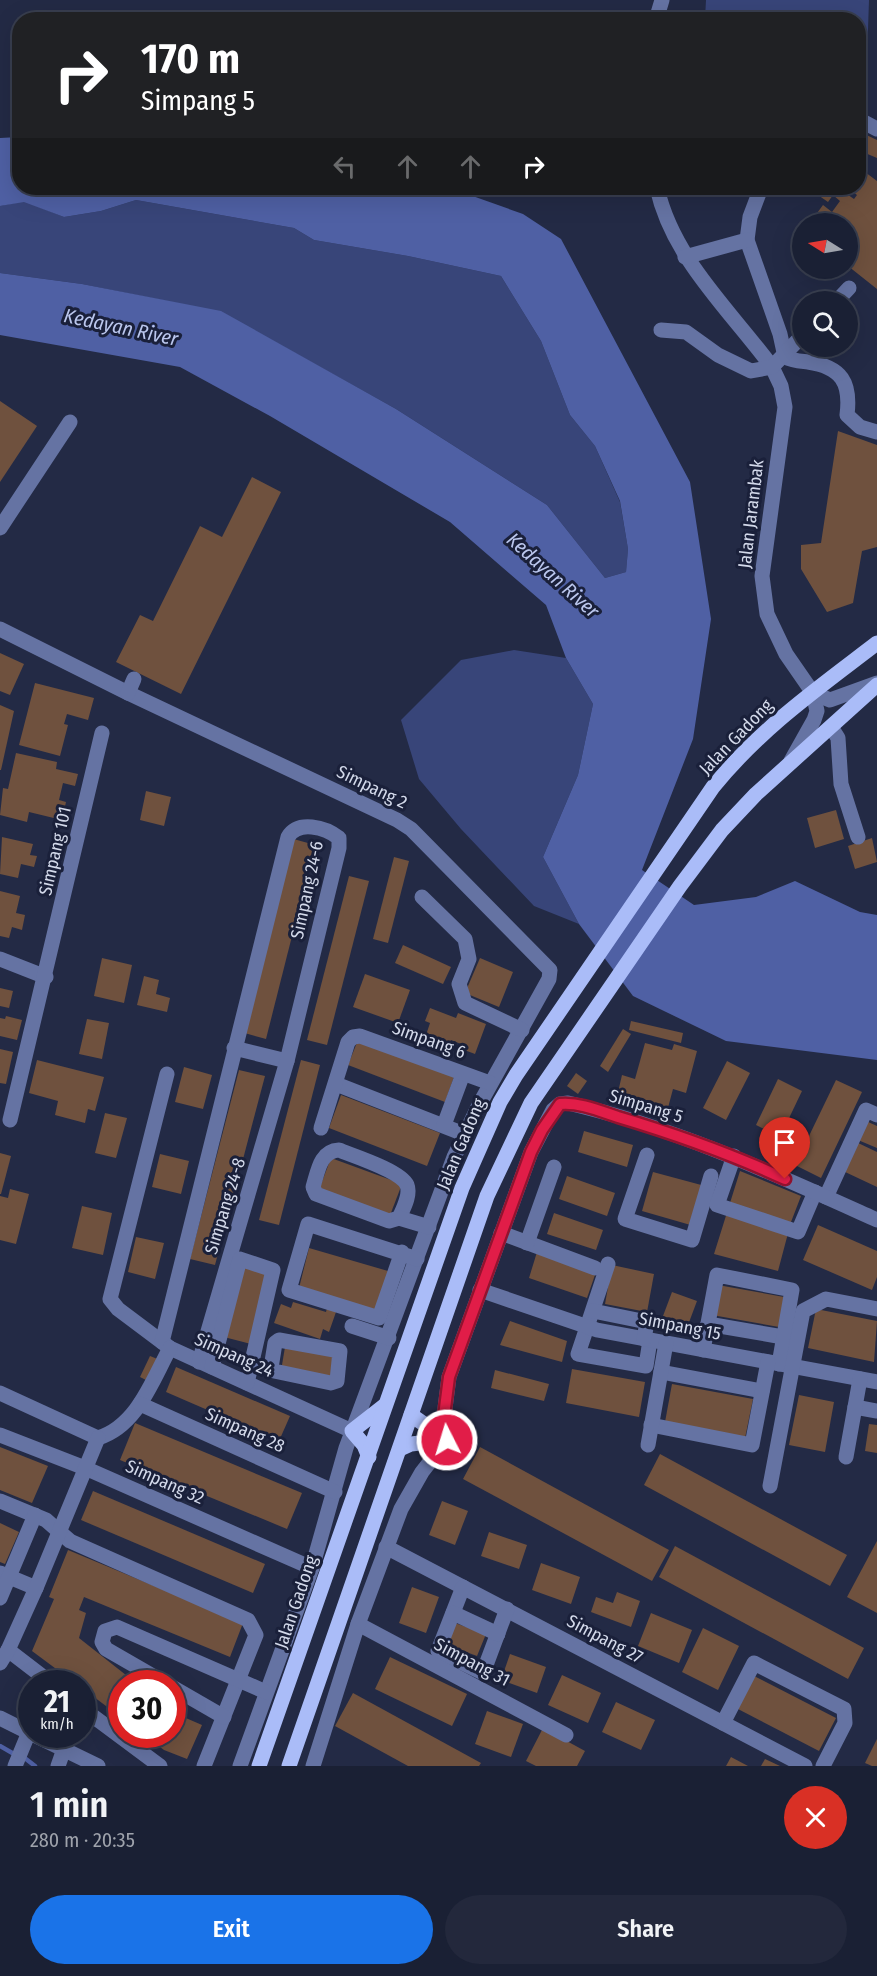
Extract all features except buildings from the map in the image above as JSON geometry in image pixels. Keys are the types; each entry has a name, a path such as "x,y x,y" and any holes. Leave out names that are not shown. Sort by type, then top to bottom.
{"main road":[{"name":"Jalan Gadong","path":"259,1766 462,1188 481,1143 511,1084 713,787 764,730 877,644"},
{"path":"289,1766 487,1196 531,1103 680,886 722,830 789,764 877,684"},
{"path":"369,1456 364,1445 352,1431 387,1404"},
{"path":"411,1415 447,1440"},
{"path":"400,1449 411,1444 447,1440"}],"street":[{"name":"Jalan Jarambak","path":"659,195 671,230 685,256 772,367 781,386 785,407 762,576 767,614 786,654 813,693"},
{"path":"758,195 750,217 747,240 780,334 785,357"},
{"path":"685,256 747,240"},
{"path":"846,291 849,288"},
{"path":"661,330 686,332 718,355 751,371 772,367 792,348"},
{"path":"785,357 828,367 839,374 846,384 849,397 847,415 860,427 877,432"},
{"path":"0,528 70,422"},
{"name":"Simpang 2","path":"0,629 131,686 404,824 550,970 549,979 522,1030"},
{"path":"813,693 831,700 877,684"},
{"path":"789,764 814,720 817,711 813,693"},
{"path":"831,727 838,738 841,784 858,837"},
{"name":"Simpang 101","path":"10,1120 102,733"},
{"name":"Simpang 24-6","path":"98,1438 120,1428 140,1404 166,1345 234,1048 288,837 293,829 302,826 332,832 339,838 339,848 287,1061"},
{"path":"240,1766 312,1568 352,1431 389,1338 464,1134 490,1083 522,1030 465,1003 459,984 469,959 465,939 422,897"},
{"path":"0,959 45,977"},
{"name":"Simpang 6","path":"336,1084 348,1042 353,1036 360,1036 490,1083"},
{"path":"234,1048 287,1061"},
{"name":"Simpang 24-8","path":"206,1365 287,1061"},
{"name":"Simpang 24","path":"167,1074 110,1299 118,1309 166,1345 352,1431"},
{"path":"444,1125 463,1074"},
{"path":"321,1128 336,1084 464,1134"},
{"name":"Simpang 5","path":"501,1233 542,1130 553,1110 560,1104 568,1103 656,1128 734,1156 877,1220"},
{"path":"734,1156 717,1205 798,1232 821,1195 866,1110 877,1115"},
{"path":"399,1218 408,1194 407,1185 400,1176 339,1150 330,1150 324,1156 313,1187 316,1194 389,1221 399,1218 429,1227"},
{"path":"646,1155 625,1219 692,1240 711,1176"},
{"path":"527,1243 554,1167"},
{"path":"402,1252 379,1318 289,1290 308,1224 402,1252 417,1259"},
{"path":"313,1766 358,1624 400,1509 422,1472 447,1440 444,1416 449,1377 501,1233 602,1266 593,1311 578,1354 646,1366 647,1322 593,1311"},
{"path":"206,1365 240,1259 273,1270 247,1383"},
{"path":"703,1350 717,1275 792,1290 779,1364 770,1486"},
{"name":"Simpang 15","path":"480,1290 587,1327 877,1382"},
{"path":"651,1425 752,1445 762,1391 779,1364 803,1311 826,1299 877,1309"},
{"path":"708,1324 783,1337"},
{"path":"352,1326 389,1338"},
{"path":"279,1340 340,1351 337,1381 331,1383 284,1374 271,1368 275,1343 279,1340"},
{"path":"648,1445 666,1343"},
{"path":"661,1372 762,1391"},
{"path":"279,1396 284,1374"},
{"path":"846,1457 860,1379"},
{"path":"0,1393 98,1438 36,1588 3,1656 28,1670"},
{"name":"Simpang 28","path":"140,1404 335,1492"},
{"path":"855,1407 877,1411"},
{"name":"Simpang 32","path":"0,1435 85,1468 312,1568"},
{"path":"0,1501 35,1515 60,1531 70,1541 248,1620 256,1635 208,1765"},
{"path":"0,1598 5,1575 35,1515"},
{"name":"Simpang 27","path":"386,1547 805,1766"},
{"path":"5,1575 36,1588"},
{"path":"463,1587 438,1651 483,1673 507,1609"},
{"path":"453,1613 498,1634"},
{"name":"Simpang 31","path":"358,1624 566,1735"},
{"path":"142,1670 106,1649 102,1642 105,1631 117,1627 266,1692"},
{"path":"723,1723 757,1656 844,1709 845,1723 823,1766"},
{"path":"186,1695 224,1717"},
{"path":"0,1718 18,1727"},
{"path":"96,1718 160,1766"},
{"path":"15,1766 24,1748"},
{"path":"58,1766 64,1749 99,1766"},
{"path":"0,1764 5,1766"}],"shaded area":[{"path":"706,0 869,0 866,89 866,12 705,12"},
{"path":"136,200 294,228 314,240 408,256 501,276 541,341 570,415 595,446 620,502 628,549 626,572 605,578 547,505 396,409 221,312 82,284 0,273 0,206 24,201 64,217 101,211"},
{"path":"514,650 566,658 593,704 578,775 543,857 579,924 534,906 461,829 419,779 401,720 461,660"}],"water":[{"name":"Kedayan River","path":"12,137 12,195 470,195 523,214 561,239 690,482 711,619 693,739 642,870 694,905 756,897 795,881 860,912 877,915 877,1060 726,1041 633,996 579,924 543,857 578,775 593,704 566,658 546,605 450,522 270,416 180,367 0,335 0,273 82,284 221,311 396,409 547,505 605,578 626,572 628,549 620,501 595,446 570,415 541,341 501,276 408,256 314,240 294,228 136,200 101,211 64,217 24,202 0,206 0,138"}],"waterway":[{"path":"0,1746 14,1754"},
{"path":"26,1759 35,1766"}],"route":[{"path":"447,1440 444,1416 449,1377 531,1152 553,1110 560,1104 582,1106 656,1128 729,1154 785,1179"}]}
